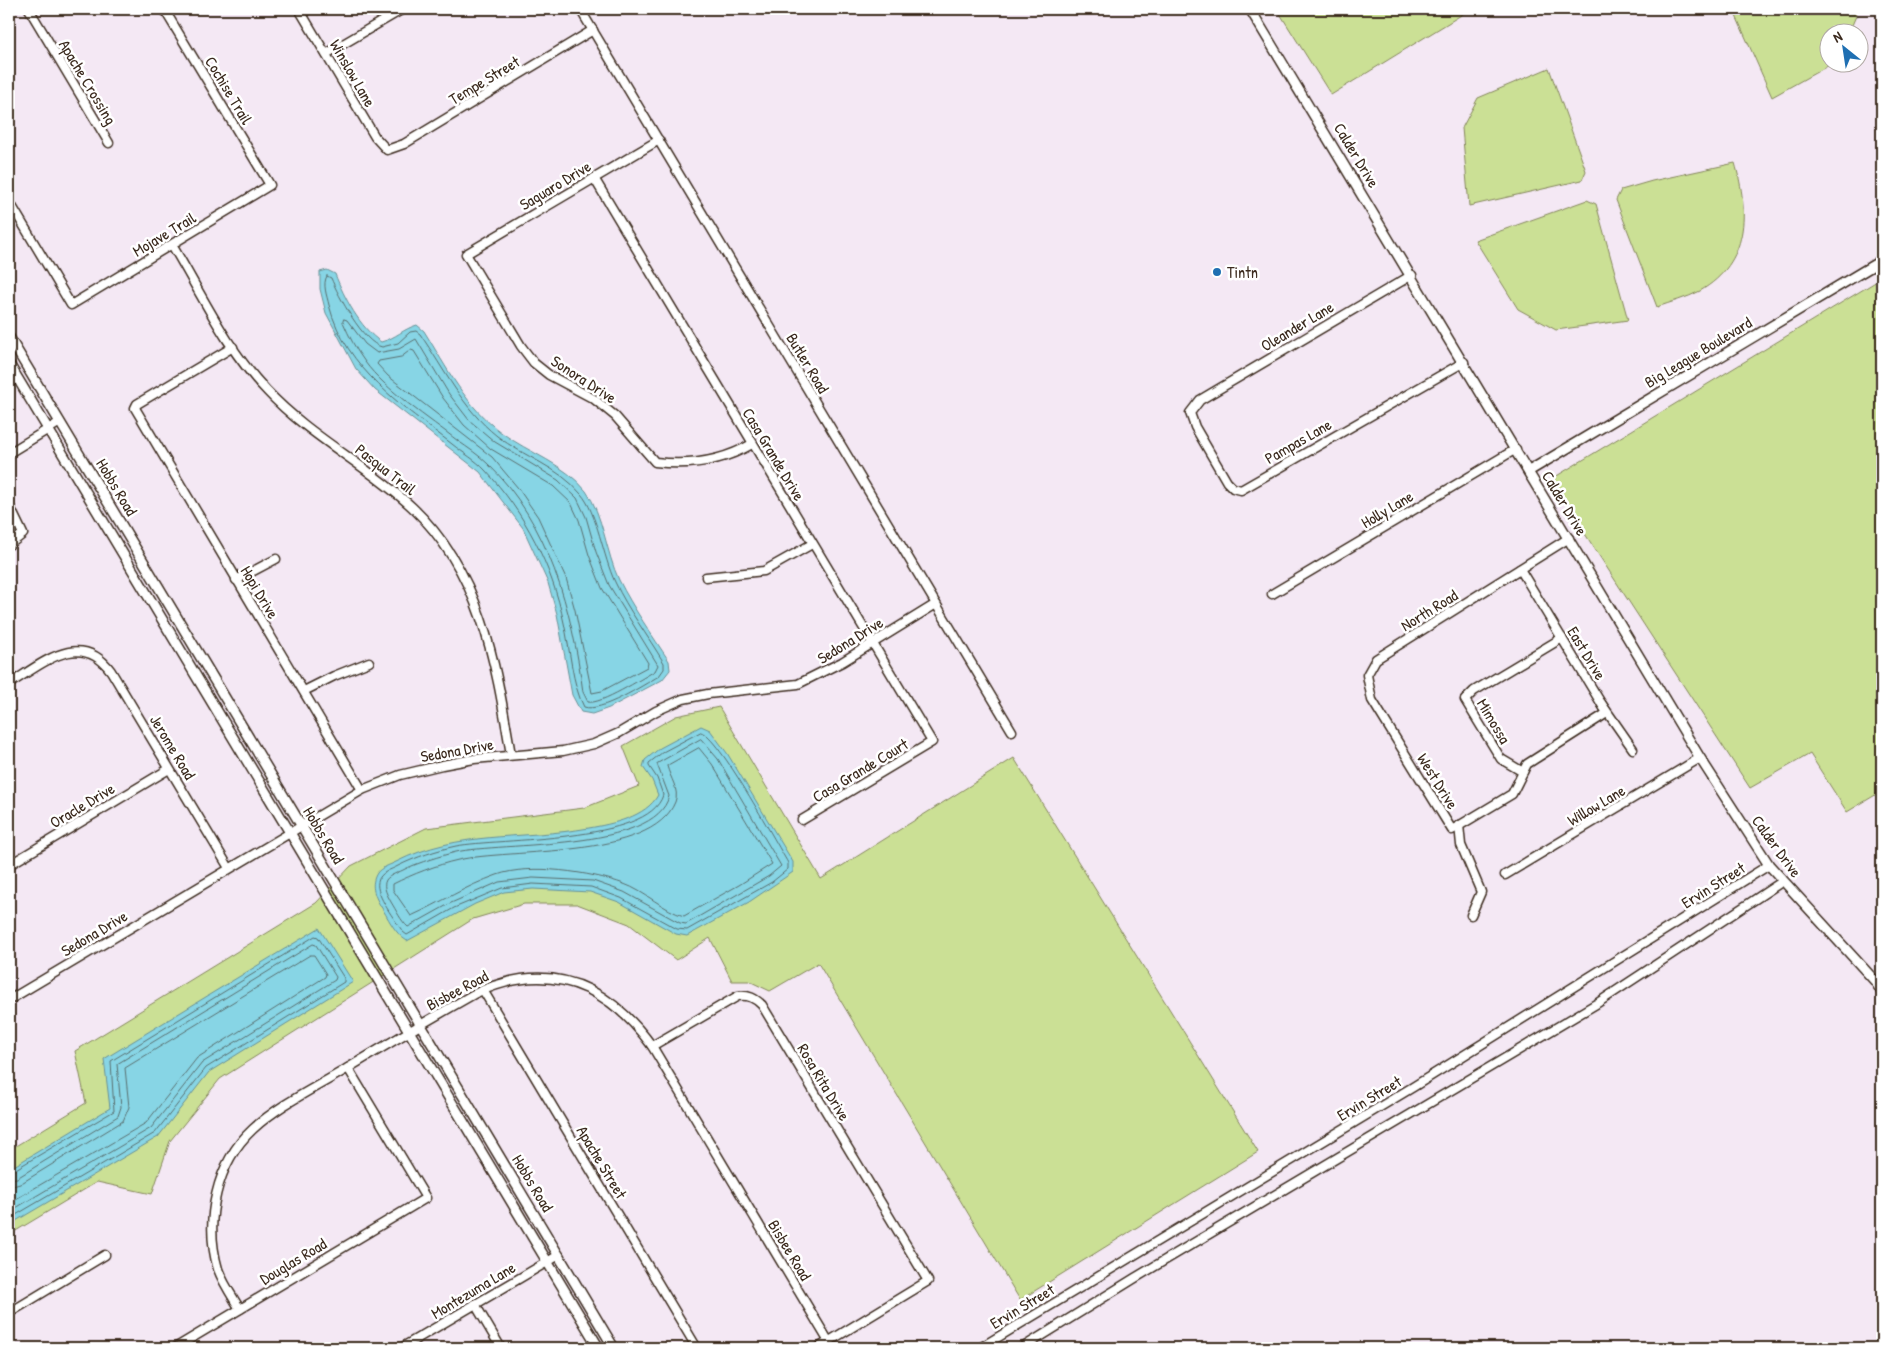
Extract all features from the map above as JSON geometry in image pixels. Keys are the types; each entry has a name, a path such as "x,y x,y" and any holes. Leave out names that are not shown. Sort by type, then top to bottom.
{"street":[{"name":"Apache Crossing","path":"29,9 109,143"},
{"name":"Cochise Trail","path":"164,9 270,185"},
{"name":"Winslow Lane","path":"299,9 375,137 387,150"},
{"path":"326,54 403,9"},
{"name":"Butler Road","path":"580,9 1012,731"},
{"name":"Calder Drive","path":"1250,9 1412,275 1700,758 1782,882 1868,974 1882,992"},
{"name":"Tempe Street","path":"387,150 404,144 593,30"},
{"name":"Saguaro Drive","path":"466,254 659,140"},
{"name":"Casa Grande Drive","path":"594,178 932,742"},
{"name":"Mojave Trail","path":"9,201 71,305 270,185"},
{"name":"Pasqua Trail","path":"172,245 233,347 267,392 411,506 434,531 460,567 477,604 491,648 511,755"},
{"name":"Sonora Drive","path":"466,254 521,346 534,363 549,376 594,399 615,416 655,462 670,464 720,459 734,455 752,444"},
{"name":"Big League Boulevard","path":"1529,471 1882,260"},
{"name":"Oleander Lane","path":"1198,402 1412,275"},
{"name":"Hobbs Road","path":"9,337 614,1348"},
{"name":"Hopi Drive","path":"233,347 137,404 135,408 362,790"},
{"name":"Pampas Lane","path":"1198,402 1190,412 1195,427 1227,482 1240,490 1464,362"},
{"name":"Hobbs Road","path":"9,364 599,1348"},
{"path":"9,452 60,422"},
{"name":"Holly Lane","path":"1272,594 1516,449"},
{"path":"9,505 22,534 9,545"},
{"name":"North Road","path":"1394,736 1372,700 1368,675 1376,659 1569,538"},
{"path":"706,577 764,571 812,544"},
{"path":"236,580 276,559"},
{"name":"East Drive","path":"1520,569 1601,703 1633,749"},
{"name":"Sedona Drive","path":"9,1000 301,824 362,790 400,775 442,764 511,755 563,751 594,744 619,733 656,711 683,698 798,684 835,666 936,604"},
{"name":"Mimossa","path":"1523,772 1501,759 1466,700 1474,691 1562,638"},
{"name":"Jerome Road","path":"9,684 62,653 84,651 98,656 111,671 229,868"},
{"path":"304,691 369,662"},
{"path":"1459,826 1512,794 1527,764 1608,713 1601,703"},
{"name":"West Drive","path":"1394,736 1452,830 1459,826 1461,845 1481,892 1471,915"},
{"name":"Casa Grande Court","path":"802,820 932,742"},
{"name":"Willow Lane","path":"1505,875 1700,758"},
{"name":"Oracle Drive","path":"9,865 170,768"},
{"name":"Ervin Street","path":"980,1348 1430,1077 1770,866"},
{"path":"1022,1348 1135,1278 1596,1004 1782,882"},
{"name":"Bisbee Road","path":"240,1309 219,1271 211,1231 212,1211 219,1183 226,1167 241,1143 268,1117 420,1025 482,990 513,979 550,978 570,981 611,1001 635,1023 652,1046 829,1342"},
{"name":"Apache Street","path":"482,990 697,1348"},
{"name":"Rosa Rita Drive","path":"652,1046 738,996 747,995 755,998 768,1014 928,1281 829,1342"},
{"name":"Douglas Road","path":"175,1348 426,1198 348,1068"},
{"path":"9,1313 105,1255"},
{"name":"Montezuma Lane","path":"401,1348 559,1255"},
{"path":"475,1304 501,1348"},
{"path":"818,1348 829,1342"}],"green space":[{"path":"1277,9 1471,9 1331,95"},
{"path":"1733,9 1855,9 1856,16 1853,22 1818,22 1818,71 1772,97"},
{"path":"1549,68 1586,171 1582,180 1469,206 1462,128 1478,98"},
{"path":"1735,163 1740,181 1743,217 1742,234 1729,266 1700,291 1657,307 1616,200 1621,190 1652,181"},
{"path":"1587,200 1596,204 1628,320 1556,330 1518,309 1475,240"},
{"path":"1882,278 1882,791 1847,812 1810,754 1750,788 1550,480"},
{"path":"719,707 821,879 1014,758 1258,1152 1020,1300 818,963 770,991 749,981 732,981 710,938 676,960 629,924 577,904 524,904 473,919 220,1079 170,1141 152,1194 97,1182 9,1235 9,1150 86,1103 75,1051 316,903 351,866 426,828 584,808 639,786 623,746 676,716"}],"water":[{"path":"327,270 335,274 354,311 373,336 381,342 417,325 424,331 458,386 489,423 512,440 568,473 586,491 592,500 619,580 636,611 669,661 670,670 662,680 609,708 592,714 581,712 572,695 557,614 548,583 523,528 480,472 375,390 356,369 326,313 320,289 320,272"},
{"path":"701,726 710,730 727,753 793,862 793,872 749,902 687,936 676,934 619,902 590,892 533,889 504,892 475,904 407,941 395,929 378,901 373,885 378,871 420,852 467,840 564,832 589,828 618,822 637,814 653,803 658,795 652,780 643,767 645,760 660,748"},
{"path":"319,928 353,982 209,1072 158,1137 9,1225 9,1169 110,1108 104,1059"}],"place":[{"name":"Tintn","path":"1217,272"}]}
